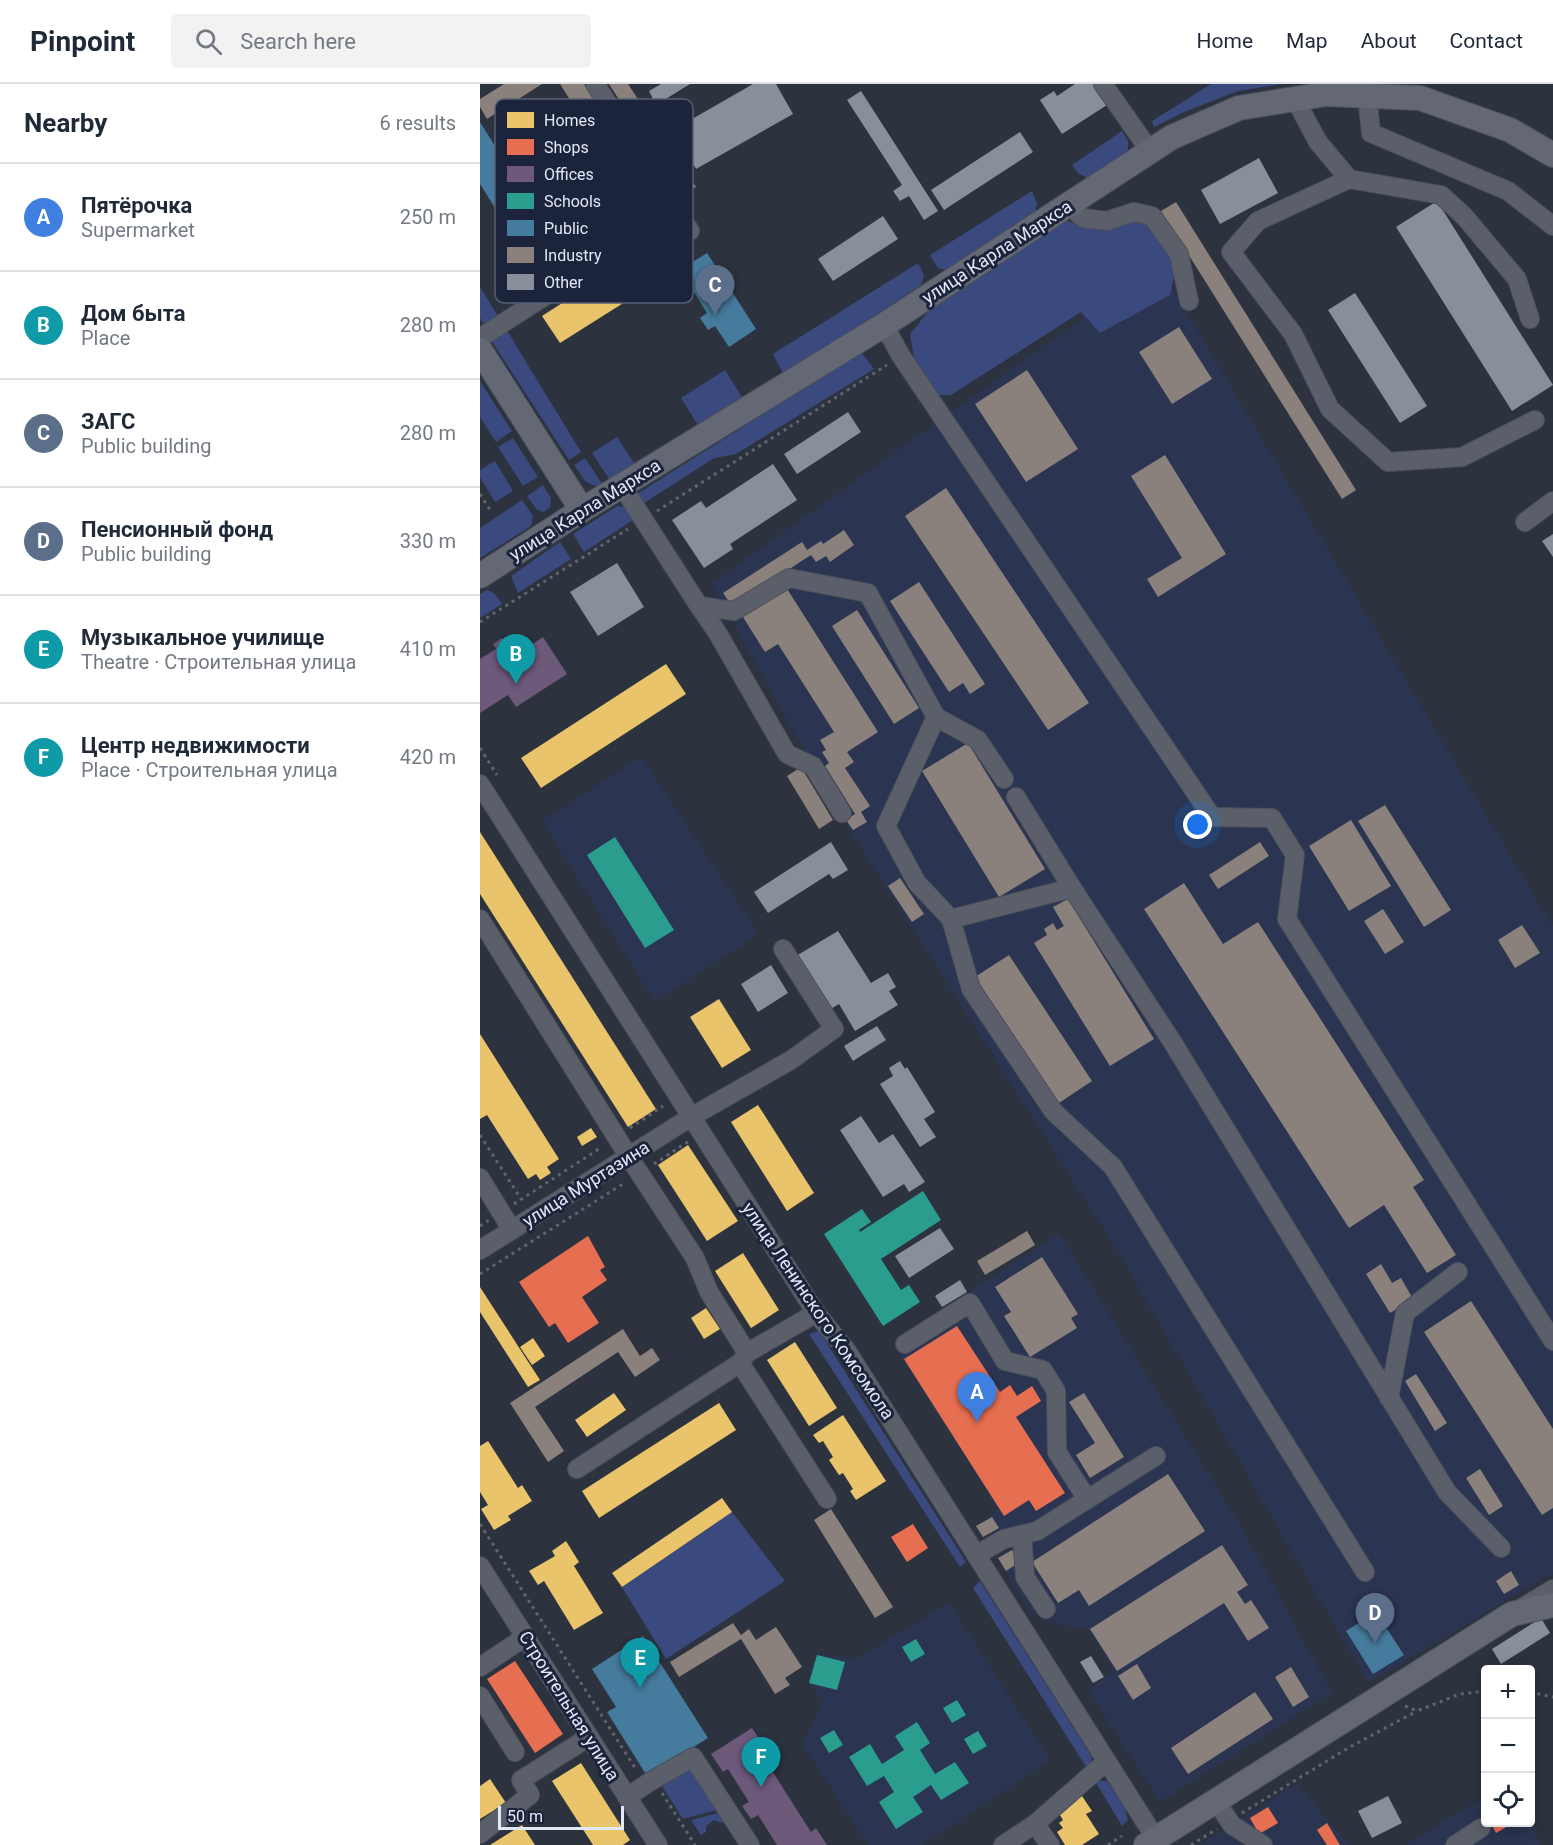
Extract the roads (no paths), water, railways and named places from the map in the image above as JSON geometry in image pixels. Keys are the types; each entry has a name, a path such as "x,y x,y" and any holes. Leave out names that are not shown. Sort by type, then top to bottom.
{"main road":[{"name":"улица Карла Маркса","path":"480,576 582,510 884,325 1172,137 1239,108 1295,99 1326,89 1420,98 1510,130 1553,155"},
{"path":"480,350 582,510"},
{"path":"1151,1842 1512,1614 1553,1605"}],"street":[{"path":"596,84 606,99"},
{"path":"1103,84 1150,152"},
{"path":"1367,94 1371,133 1508,191 1553,226"},
{"path":"1295,99 1318,142 1349,178"},
{"path":"1530,319 1517,279 1464,216 1441,195 1349,178 1258,221 1231,252 1293,334 1330,409 1388,462 1462,457 1535,420"},
{"path":"1069,205 1083,218 1107,221 1134,212 1152,216 1179,254 1190,301"},
{"path":"480,338 534,303"},
{"path":"884,325 901,356 1212,817 1272,818 1295,855 1287,920 1553,1341"},
{"path":"622,486 717,632 787,754 813,766 842,813"},
{"path":"1526,522 1553,501"},
{"path":"699,606 734,611 789,578 868,593 936,717 978,740 1004,779"},
{"path":"936,717 886,826 917,883 951,919 971,989 1053,1111 1113,1167 1365,1572"},
{"name":"улица Ленинского Комсомола","path":"480,784 816,1313 847,1351 1107,1761 1151,1842"},
{"path":"1016,797 1173,1044 1447,1492 1501,1548"},
{"path":"951,919 1072,888"},
{"path":"480,919 639,1174 695,1258 709,1292 744,1358 827,1499"},
{"name":"улица Муртазина","path":"480,1250 691,1117 791,1060 834,1029 783,949"},
{"path":"480,1178 512,1230"},
{"path":"1389,1398 1405,1313 1458,1272"},
{"path":"904,1344 970,1303 1005,1361 1043,1370 1056,1391 1057,1452 1087,1499"},
{"path":"577,1469 816,1313"},
{"path":"976,1555 1004,1539 1037,1531 1155,1456"},
{"path":"1022,1535 1025,1577 1046,1609"},
{"name":"Строительная улица","path":"480,1566 658,1845"},
{"path":"1512,1614 1553,1589"},
{"path":"480,1667 525,1637"},
{"path":"480,1696 515,1752"},
{"path":"480,1834 530,1795 521,1780 589,1737"},
{"path":"627,1797 693,1757 750,1845"},
{"path":"1003,1845 1035,1824 1107,1761"},
{"path":"1215,1800 1232,1825 1263,1845"},
{"path":"1035,1824 1050,1845"},
{"path":"1455,1845 1481,1828"}],"place":[{"name":"ЗАГС","path":"715,315"},
{"name":"Дом быта","path":"516,684"},
{"name":"Пятёрочка","path":"977,1422"},
{"name":"Пенсионный фонд","path":"1375,1643"},
{"name":"Музыкальное училище","path":"640,1688"},
{"name":"Центр недвижимости","path":"761,1787"}]}
